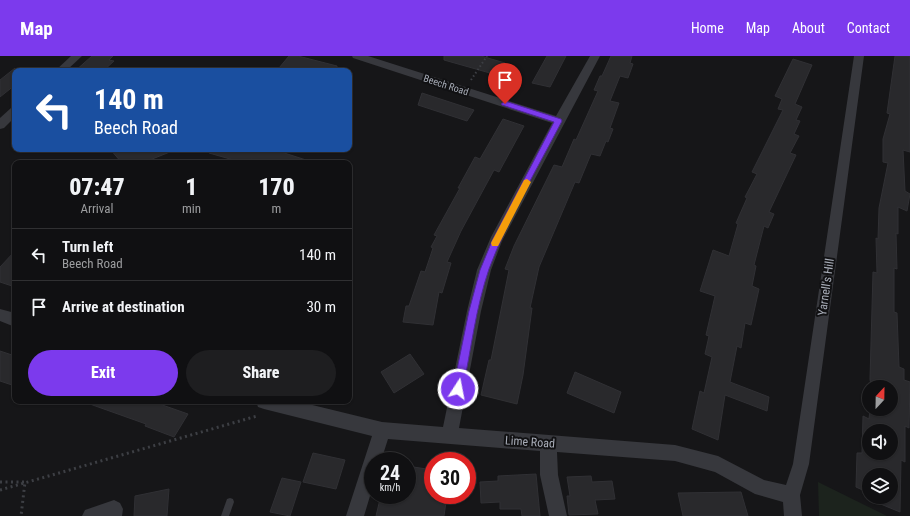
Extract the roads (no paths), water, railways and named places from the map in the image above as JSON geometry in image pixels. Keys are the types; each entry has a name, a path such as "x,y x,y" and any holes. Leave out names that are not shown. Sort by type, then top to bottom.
{"street":[{"path":"63,68 76,56"},
{"name":"Beech Road","path":"357,56 559,121"},
{"path":"449,436 474,311 484,270 496,241 595,56"},
{"name":"Yarnell's Hill","path":"793,516 791,495 801,464 859,56"},
{"path":"0,125 12,114"},
{"path":"0,315 12,319"},
{"name":"Lime Road","path":"275,404 382,430 675,453 718,464 761,488 791,495"},
{"path":"355,516 382,430"},
{"path":"548,443 550,481 558,516"},
{"path":"91,516 114,509 113,516"}],"lane":[{"path":"225,516 230,502"}]}
